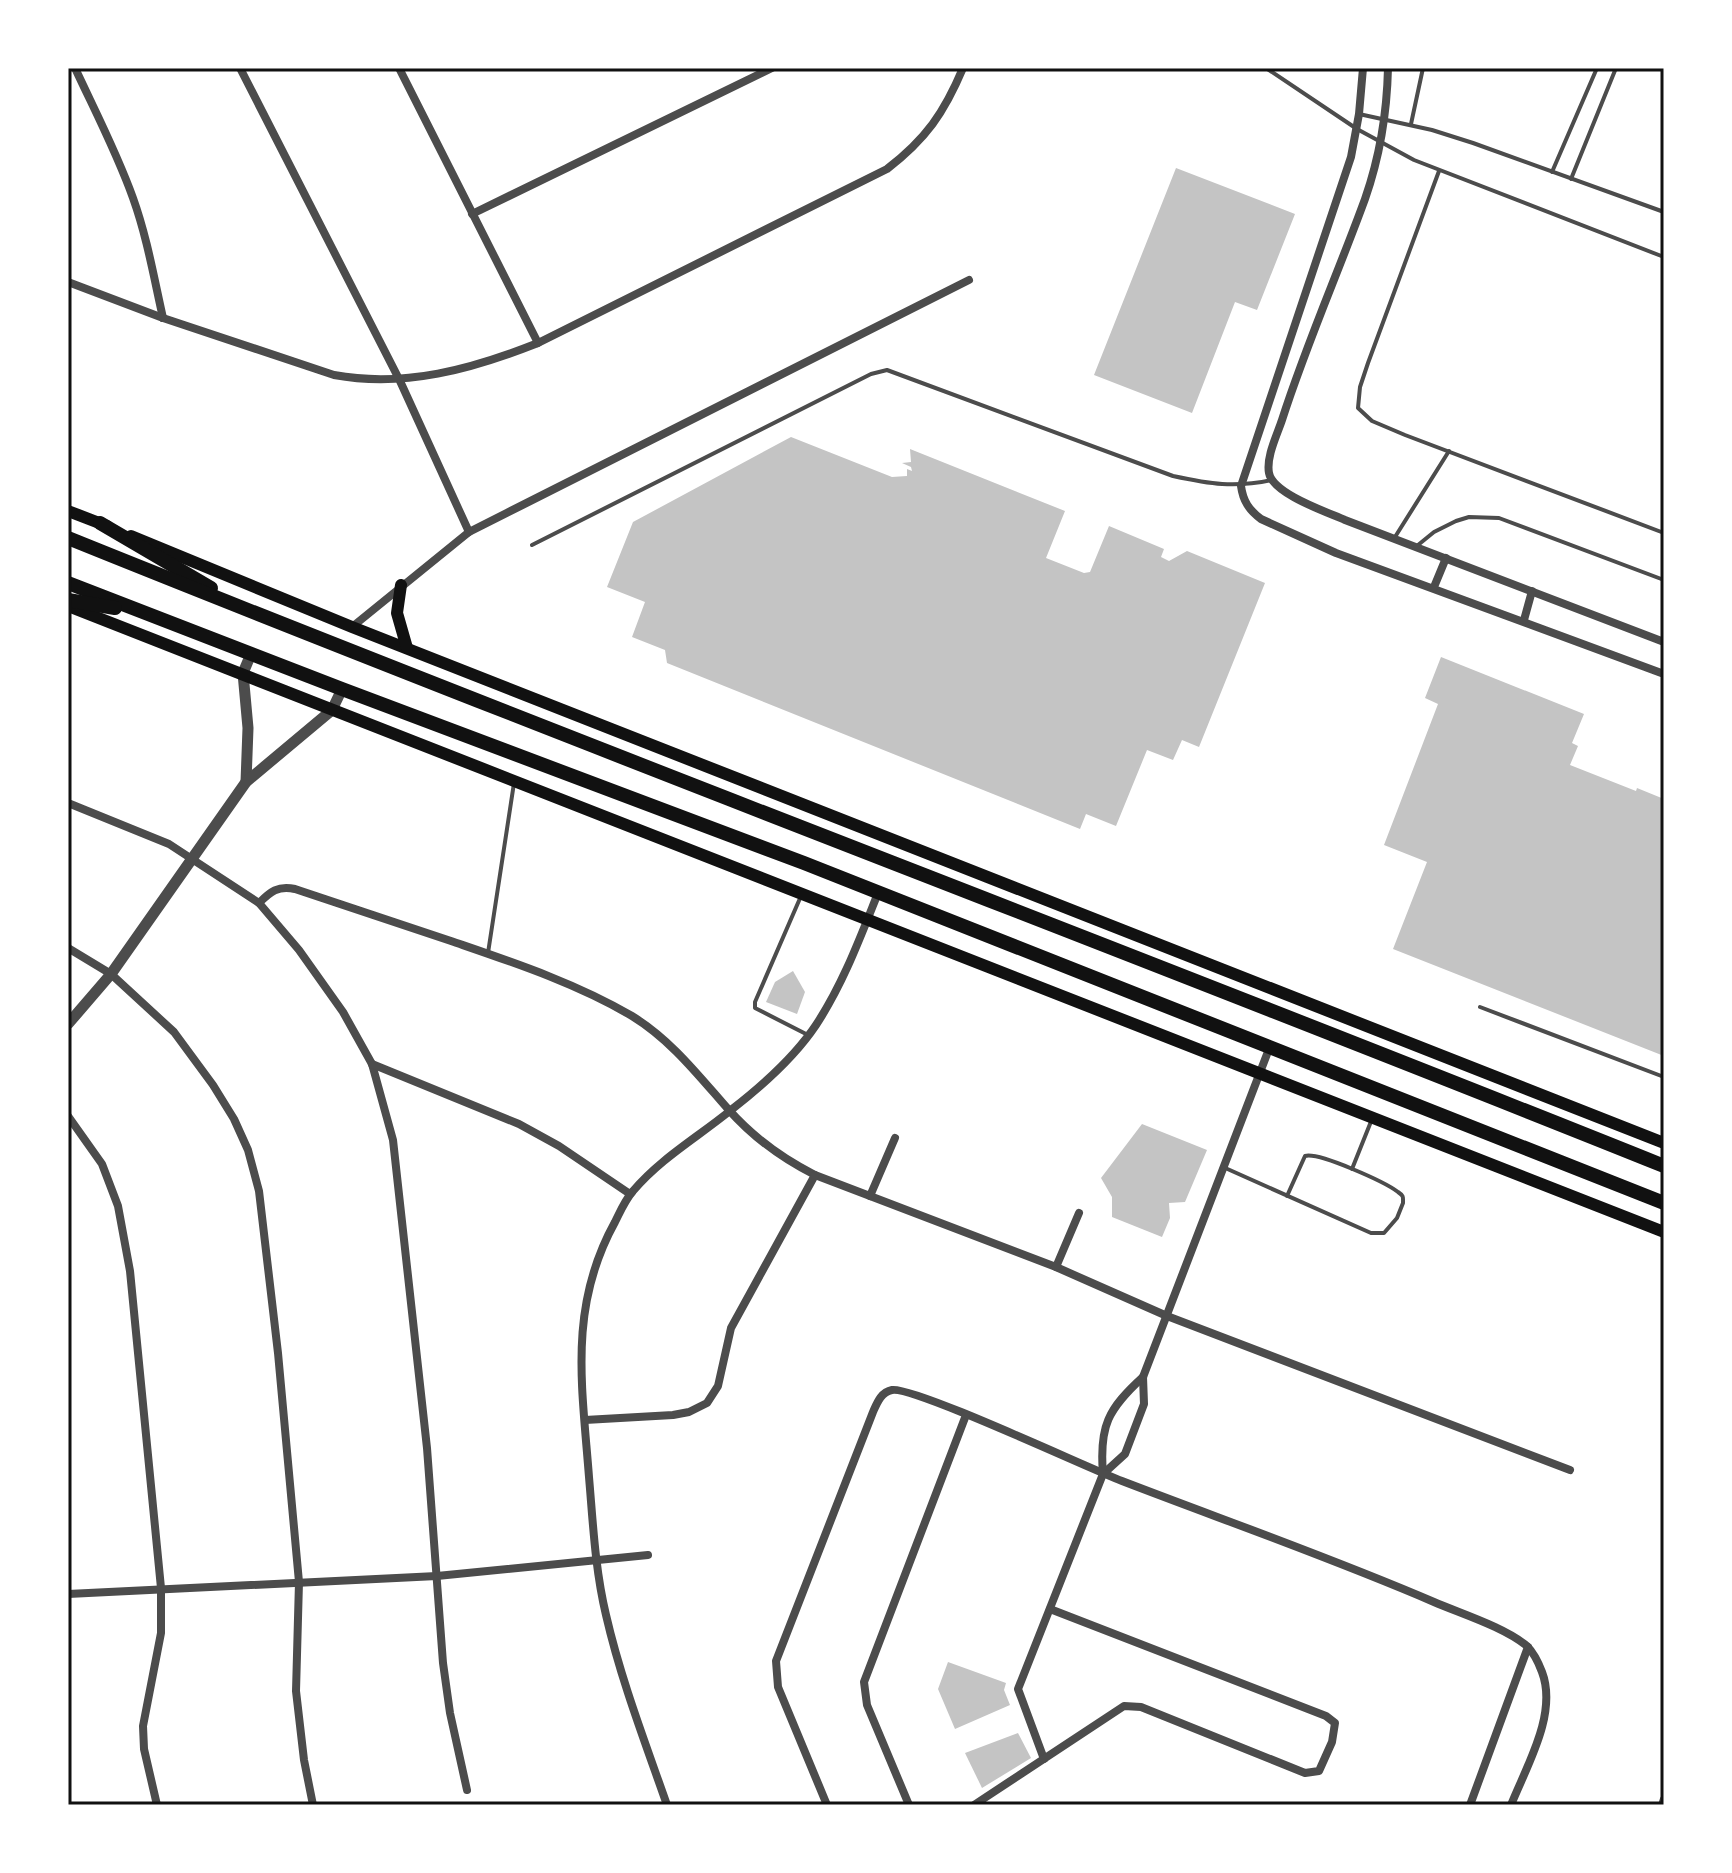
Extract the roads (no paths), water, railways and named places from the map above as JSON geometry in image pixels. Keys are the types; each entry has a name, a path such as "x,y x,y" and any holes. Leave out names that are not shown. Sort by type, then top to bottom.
{"highway":[{"path":"100,523 253,613"},
{"path":"68,538 253,613 1325,1030 1664,1166"},
{"path":"68,583 878,893 1664,1203"},
{"path":"68,603 144,612"}],"main road":[{"path":"68,511 352,627 1664,1143"},
{"path":"401,585 397,613 407,648"},
{"path":"68,603 332,710 1664,1232"}],"street":[{"path":"75,68 133,197 146,239 163,318"},
{"path":"240,68 400,381 469,532"},
{"path":"399,68 538,343"},
{"path":"472,214 772,68"},
{"path":"68,282 163,318 334,375 400,381 489,363 538,343 887,169 914,148 934,124 963,68"},
{"path":"1363,68 1357,129 1341,188 1241,486 1244,500 1261,519 1336,553 1664,674"},
{"path":"1388,68 1381,144 1366,196 1287,404 1269,464 1272,480 1283,491 1304,502 1664,642"},
{"path":"352,627 469,532 969,280"},
{"path":"1434,587 1446,558"},
{"path":"1524,620 1532,591"},
{"path":"246,782 248,728 243,673 251,654"},
{"path":"68,1024 111,974 246,782 332,710 342,689"},
{"path":"68,803 169,844 259,903 299,950 343,1012 372,1064 393,1140 427,1448 450,1713 467,1790"},
{"path":"259,903 272,891 288,887 488,953 576,989 633,1017 695,1069 730,1111 787,1161 815,1175 1056,1267 1167,1316 1570,1470"},
{"path":"667,1805 618,1664 596,1562 580,1359 583,1314 606,1238 630,1194 651,1171 773,1074 808,1035 838,986 878,893"},
{"path":"68,948 111,974 174,1032 213,1085 248,1150 261,1206 278,1353 299,1582 296,1691 313,1805"},
{"path":"1044,1759 1018,1689 1103,1474 1125,1454 1144,1404 1143,1377 1269,1049"},
{"path":"372,1064 519,1124 559,1146 630,1194"},
{"path":"68,1116 102,1164 118,1206 130,1271 161,1588 161,1633 143,1726 144,1749 157,1805"},
{"path":"870,1196 895,1138"},
{"path":"585,1420 673,1415 689,1412 707,1403 718,1386 731,1328 815,1175"},
{"path":"1056,1267 1079,1213"},
{"path":"1103,1474 1100,1443 1111,1412 1120,1398 1143,1377"},
{"path":"827,1805 778,1687 776,1661 873,1412 888,1390 906,1391 1103,1474 1398,1586 1488,1625 1528,1647 1542,1671 1547,1698 1541,1727 1511,1805"},
{"path":"909,1805 867,1705 864,1682 966,1415"},
{"path":"68,1594 437,1576 648,1555"},
{"path":"974,1805 1124,1706 1141,1707 1312,1774 1322,1768 1336,1727 1331,1719 1315,1710 1050,1609"},
{"path":"1470,1805 1528,1647"},
{"path":"1662,1805 1664,1799"}],"lane":[{"path":"1266,68 1381,144 1439,171 1664,257"},
{"path":"1410,125 1423,68"},
{"path":"1552,172 1597,68"},
{"path":"1571,179 1616,68"},
{"path":"1359,114 1473,143 1664,212"},
{"path":"1439,171 1368,363 1357,401 1361,413 1372,421 1664,533"},
{"path":"532,545 871,374 887,370 1173,476 1214,485 1241,486 1272,480"},
{"path":"1393,538 1449,451"},
{"path":"1417,546 1434,532 1456,521 1469,517 1499,518 1664,580"},
{"path":"488,953 514,781"},
{"path":"802,894 772,956 755,1008 808,1035"},
{"path":"1480,1007 1664,1077"},
{"path":"1352,1169 1372,1119"},
{"path":"1223,1167 1287,1196 1371,1233 1384,1233 1397,1218 1403,1203 1403,1197 1398,1192 1352,1169 1309,1154 1300,1164 1287,1196"}]}
